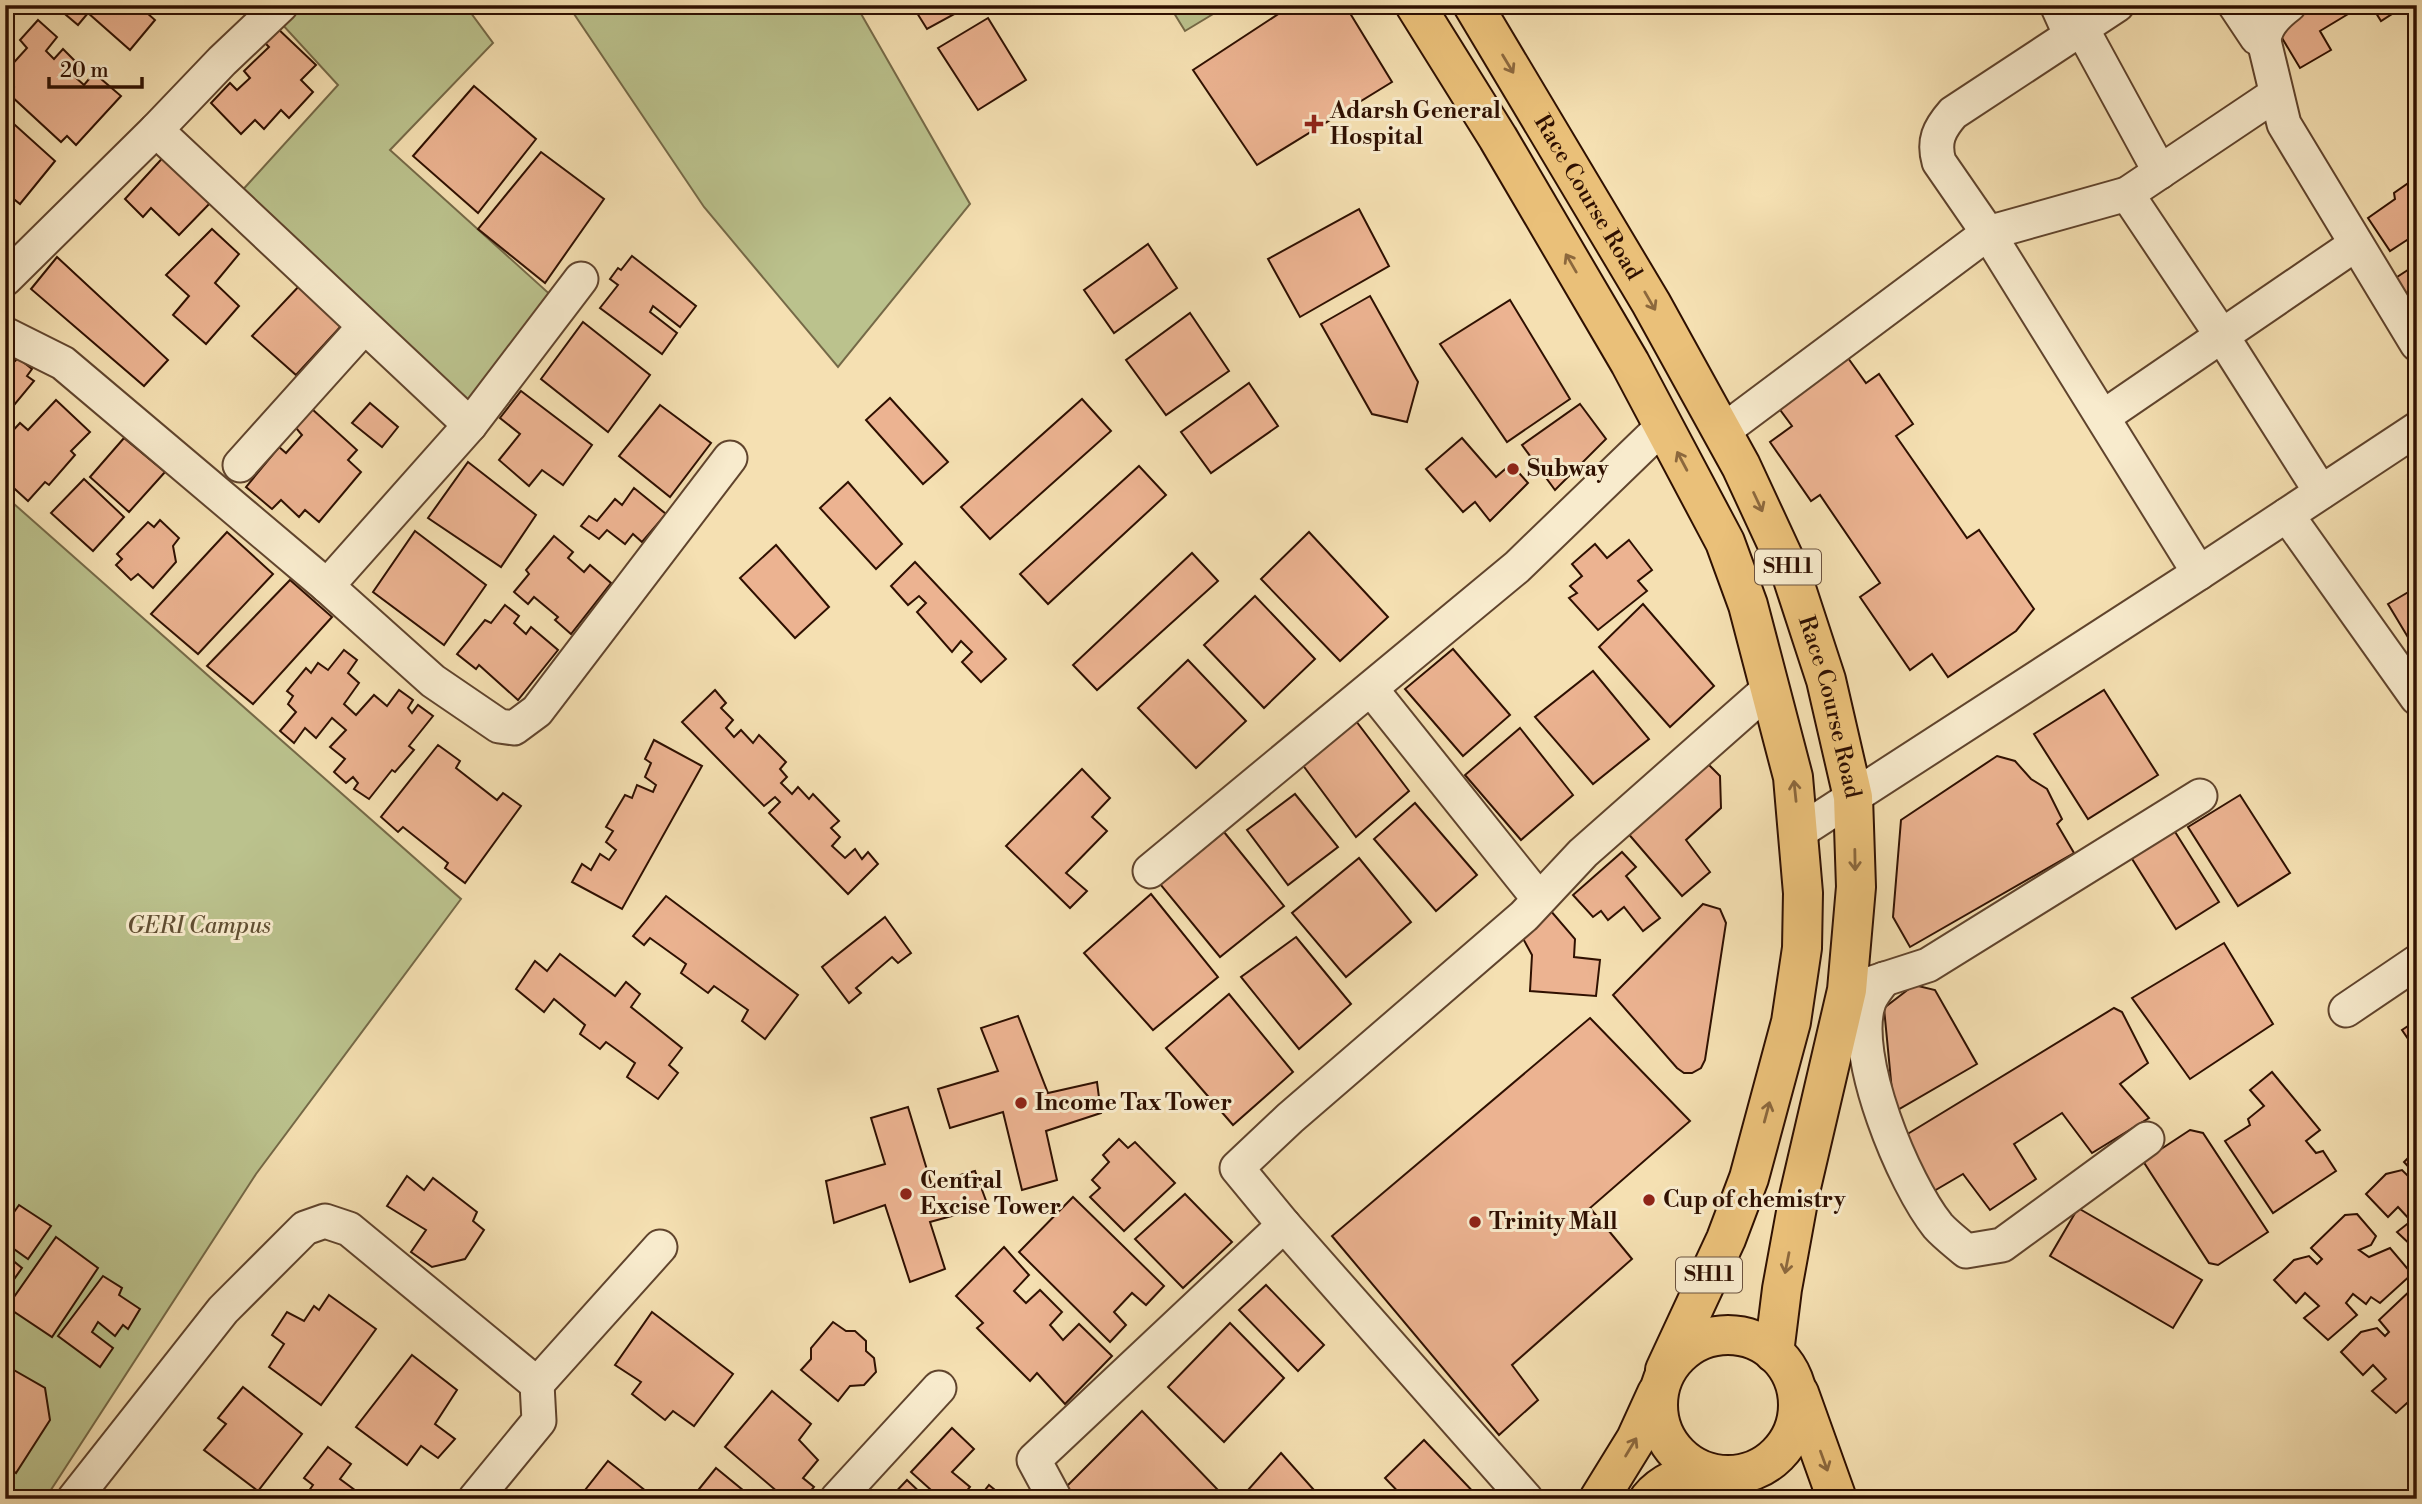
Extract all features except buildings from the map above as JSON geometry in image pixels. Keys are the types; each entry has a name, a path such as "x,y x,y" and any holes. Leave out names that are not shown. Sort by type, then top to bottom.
{"main road":[{"name":"Race Course Road","path":"1415,5 1498,138 1630,363 1725,542 1748,605 1793,777 1803,893 1802,948 1791,1022 1749,1178 1726,1239 1661,1382"},
{"name":"Race Course Road","path":"1473,5 1651,303 1723,431 1792,576 1826,680 1853,797 1856,887 1847,990 1799,1195 1782,1289 1784,1365"},
{"path":"1599,1499 1636,1439 1661,1382 1679,1352 1699,1339 1721,1334 1744,1336 1766,1345 1784,1365"},
{"name":"SH11","path":"1714,1473 1749,1472 1769,1463 1785,1447 1796,1426 1799,1404 1784,1365"},
{"name":"SH11","path":"1784,1365 1837,1499"},
{"path":"1661,1382 1658,1417 1666,1440 1682,1458 1760,1493 1766,1499"},
{"path":"1649,1499 1657,1489 1679,1477 1714,1473"}],"street":[{"path":"5,279 281,5"},
{"path":"2057,5 2077,32 2160,172"},
{"path":"2118,5 1953,113 1940,128 1936,150 1939,162 1988,233 2199,573"},
{"path":"2235,5 2257,38 2264,41"},
{"path":"2289,5 2278,13 2265,31 2264,41 2284,124 2417,344"},
{"path":"1723,431 1988,233 2127,194 2276,94"},
{"path":"156,130 470,425"},
{"path":"2127,194 2321,492"},
{"path":"2103,417 2356,244"},
{"path":"327,586 470,425 581,279"},
{"path":"240,465 364,327"},
{"path":"5,334 63,363 327,586 433,681 499,726 514,728 537,711 730,458"},
{"path":"1150,871 1517,567 1663,426"},
{"path":"1799,832 2417,429"},
{"path":"2287,515 2417,698"},
{"path":"1526,1499 1237,1168 1290,1118 1524,916 1583,853 1771,687"},
{"path":"1371,689 1539,899"},
{"path":"1847,990 1928,965 2200,796"},
{"path":"2346,1010 2417,962"},
{"path":"1884,979 1869,1003 1865,1041 1880,1111 1918,1196 1938,1227 1966,1251 2002,1245 2147,1139"},
{"path":"74,1499 223,1310 304,1228 326,1221 349,1229 537,1384"},
{"path":"1055,1499 1034,1460 1284,1225"},
{"path":"475,1499 539,1421 537,1384 660,1247"},
{"path":"837,1499 939,1388"}],"green space":[{"path":"293,5 465,5 493,43 390,150 554,298 468,408 238,195 338,85 280,22"},
{"path":"568,5 856,5 970,204 838,367 704,207"},
{"path":"1169,5 1228,5 1185,31"},
{"name":"GERI Campus","path":"5,496 461,899 256,1174 45,1499 5,1499"}],"place":[{"name":"Adarsh General Hospital","path":"1314,124"},
{"name":"Subway","path":"1513,469"},
{"name":"Income Tax Tower","path":"1021,1103"},
{"name":"Central Excise Tower","path":"906,1194"},
{"name":"Cup of chemistry","path":"1649,1200"},
{"name":"Trinity Mall","path":"1475,1222"}]}
